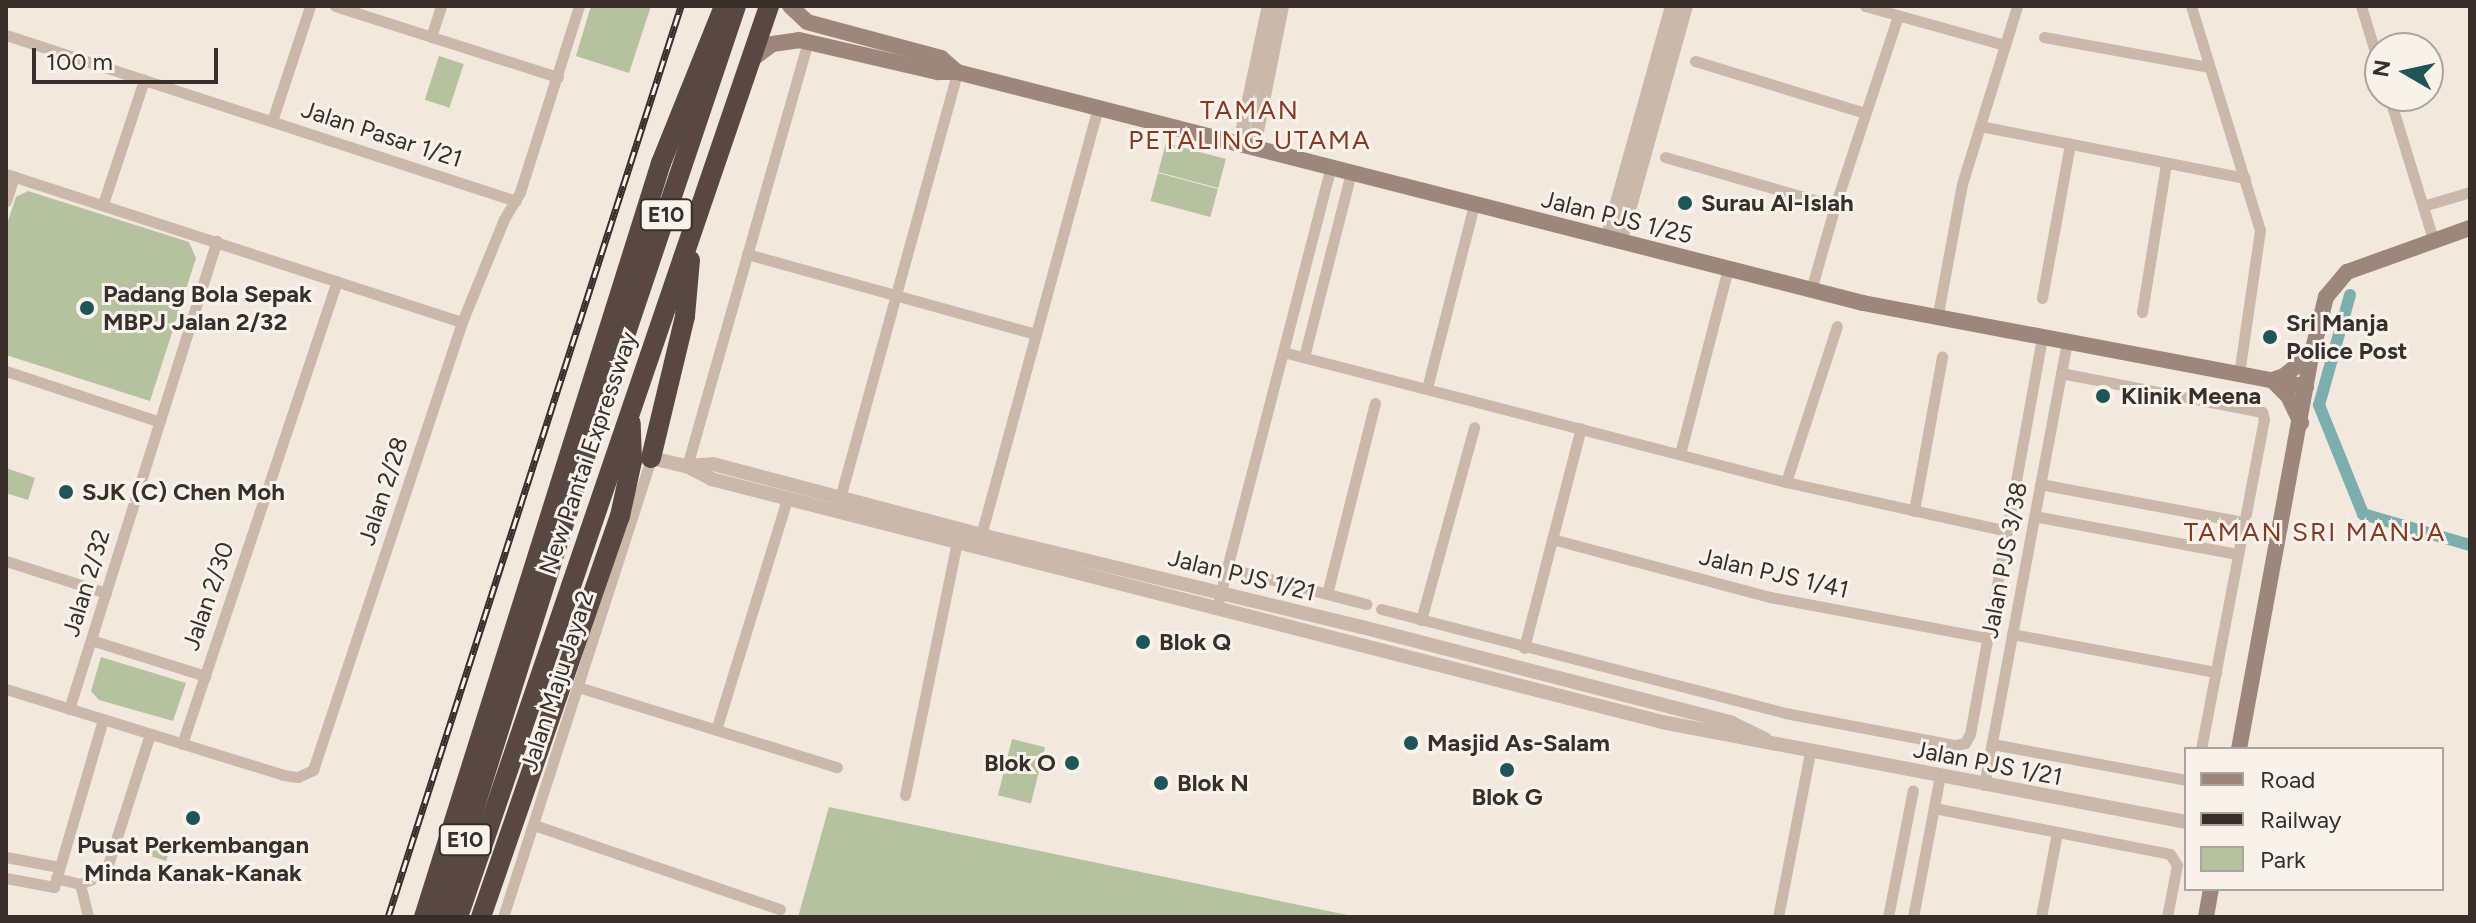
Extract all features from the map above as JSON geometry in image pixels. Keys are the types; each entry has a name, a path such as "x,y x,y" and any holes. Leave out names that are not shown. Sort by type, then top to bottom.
{"highway":[{"path":"424,917 661,163 724,6"},
{"name":"New Pantai Expressway","path":"440,917 595,425 736,6"},
{"name":"New Pantai Expressway","path":"458,917 769,6"},
{"path":"651,458 685,316 693,228"},
{"path":"481,917 620,516 632,461 630,407"}],"main road":[{"name":"Jalan PJS 1/25","path":"790,6 807,22 941,58 957,72"},
{"name":"Jalan PJS 1/25","path":"750,62 772,44 790,39 938,72 957,72 1811,290 1937,319 2306,387"},
{"path":"2239,747 2312,353 2326,297 2347,272 2470,228"},
{"path":"2301,423 2288,396 2272,380 2284,376 2312,353"},
{"path":"2206,917 2211,891"}],"street":[{"path":"272,121 310,6"},
{"path":"335,6 558,77"},
{"path":"431,37 441,6"},
{"name":"Jalan 2/28","path":"182,744 283,775 304,775 315,766 462,322 504,219 516,201 579,6"},
{"path":"1247,144 1269,6"},
{"path":"1247,144 1282,6"},
{"path":"1613,241 1672,6"},
{"path":"1613,241 1686,6"},
{"path":"1865,6 2005,45"},
{"path":"1937,319 1962,184 2017,6"},
{"path":"2191,6 2261,234 2239,374"},
{"path":"2361,6 2369,32"},
{"path":"1811,290 1835,206 1898,16"},
{"name":"Jalan Pasar 1/21","path":"6,35 516,201"},
{"path":"2044,37 2209,67"},
{"path":"687,466 808,41"},
{"path":"1695,61 1865,113"},
{"path":"840,498 957,72"},
{"path":"103,204 144,80"},
{"path":"981,535 1098,107"},
{"path":"2394,112 2433,239"},
{"path":"1980,126 2245,178"},
{"path":"2042,298 2070,144"},
{"path":"1665,157 1835,206"},
{"path":"2142,312 2166,163"},
{"path":"1219,600 1331,167"},
{"path":"1304,357 1351,172"},
{"path":"6,201 10,175 462,322"},
{"path":"2423,206 2470,192"},
{"path":"1427,388 1474,205"},
{"name":"Jalan 2/32","path":"69,709 217,241"},
{"path":"747,254 1036,334"},
{"path":"1680,454 1728,269"},
{"name":"Jalan 2/30","path":"182,744 337,281"},
{"path":"1786,482 1837,326"},
{"name":"Jalan PJS 3/38","path":"1524,648 1785,713 1955,745 1965,743 1970,734 2042,339"},
{"name":"Jalan PJS 3/38","path":"1984,785 2067,343"},
{"path":"1283,352 1786,482 2007,531"},
{"path":"1914,511 1942,357"},
{"path":"6,371 160,422"},
{"path":"2061,373 2262,412 2201,747"},
{"path":"1327,594 1375,403"},
{"path":"1421,620 1474,427"},
{"path":"1381,609 1524,648 1581,428"},
{"name":"Jalan PJS 1/21","path":"651,458 687,466 711,479 787,499 1219,600"},
{"name":"Jalan Maju Jaya 2","path":"503,917 651,458"},
{"name":"Jalan PJS 1/21","path":"687,466 713,464 840,498 958,537 981,535 1662,722 2184,822"},
{"path":"2040,484 2244,522"},
{"path":"716,730 787,499"},
{"path":"2034,516 2238,554"},
{"path":"905,795 958,537"},
{"name":"Jalan PJS 1/41","path":"1552,539 1770,597 1988,638"},
{"path":"6,561 106,593"},
{"path":"1227,568 1366,604"},
{"path":"2012,634 2216,672"},
{"path":"91,640 205,676"},
{"path":"578,687 837,767"},
{"path":"6,689 182,744"},
{"path":"56,877 103,719"},
{"path":"6,857 80,884 105,874 150,734"},
{"path":"1992,744 2184,780"},
{"path":"1778,917 1810,752"},
{"path":"1913,917 1940,776"},
{"path":"1888,917 1913,790"},
{"path":"1934,808 2170,854 2176,858 2176,873 2167,917"},
{"path":"534,825 780,909"},
{"path":"2041,917 2057,832"},
{"path":"6,878 56,877"},
{"path":"80,884 91,916"}],"green space":[{"path":"591,6 651,6 629,73 576,56"},
{"path":"439,56 464,64 450,108 425,100"},
{"path":"1166,143 1226,159 1218,188 1158,172"},
{"path":"1158,173 1218,189 1210,217 1150,201"},
{"name":"Padang Bola Sepak MBPJ Jalan 2/32","path":"28,191 189,242 196,258 150,401 6,355 6,227 16,197"},
{"path":"6,468 35,478 28,500 6,493"},
{"path":"101,657 186,683 173,721 99,700 91,691"},
{"path":"1012,739 1045,747 1031,804 998,795"},
{"path":"829,807 1357,917 798,917"},
{"path":"154,836 168,841 171,847 166,861 147,855"}],"waterway":[{"path":"2350,295 2319,405 2363,514 2470,545"}],"railway":[{"path":"388,917 681,6"}],"place":[{"name":"Surau Al-Islah","path":"1685,203"},
{"name":"Padang Bola Sepak MBPJ Jalan 2/32","path":"87,308"},
{"name":"Sri Manja Police Post","path":"2270,337"},
{"name":"Klinik Meena","path":"2103,396"},
{"name":"SJK (C) Chen Moh","path":"66,492"},
{"name":"Blok Q","path":"1143,642"},
{"name":"Masjid As-Salam","path":"1411,743"},
{"name":"Blok O","path":"1072,763"},
{"name":"Blok G","path":"1507,770"},
{"name":"Blok N","path":"1161,783"},
{"name":"Pusat Perkembangan Minda Kanak-Kanak","path":"193,818"}],"district":[{"name":"TAMAN PETALING UTAMA","path":"1250,126"},
{"name":"TAMAN SRI MANJA","path":"2315,533"}]}
